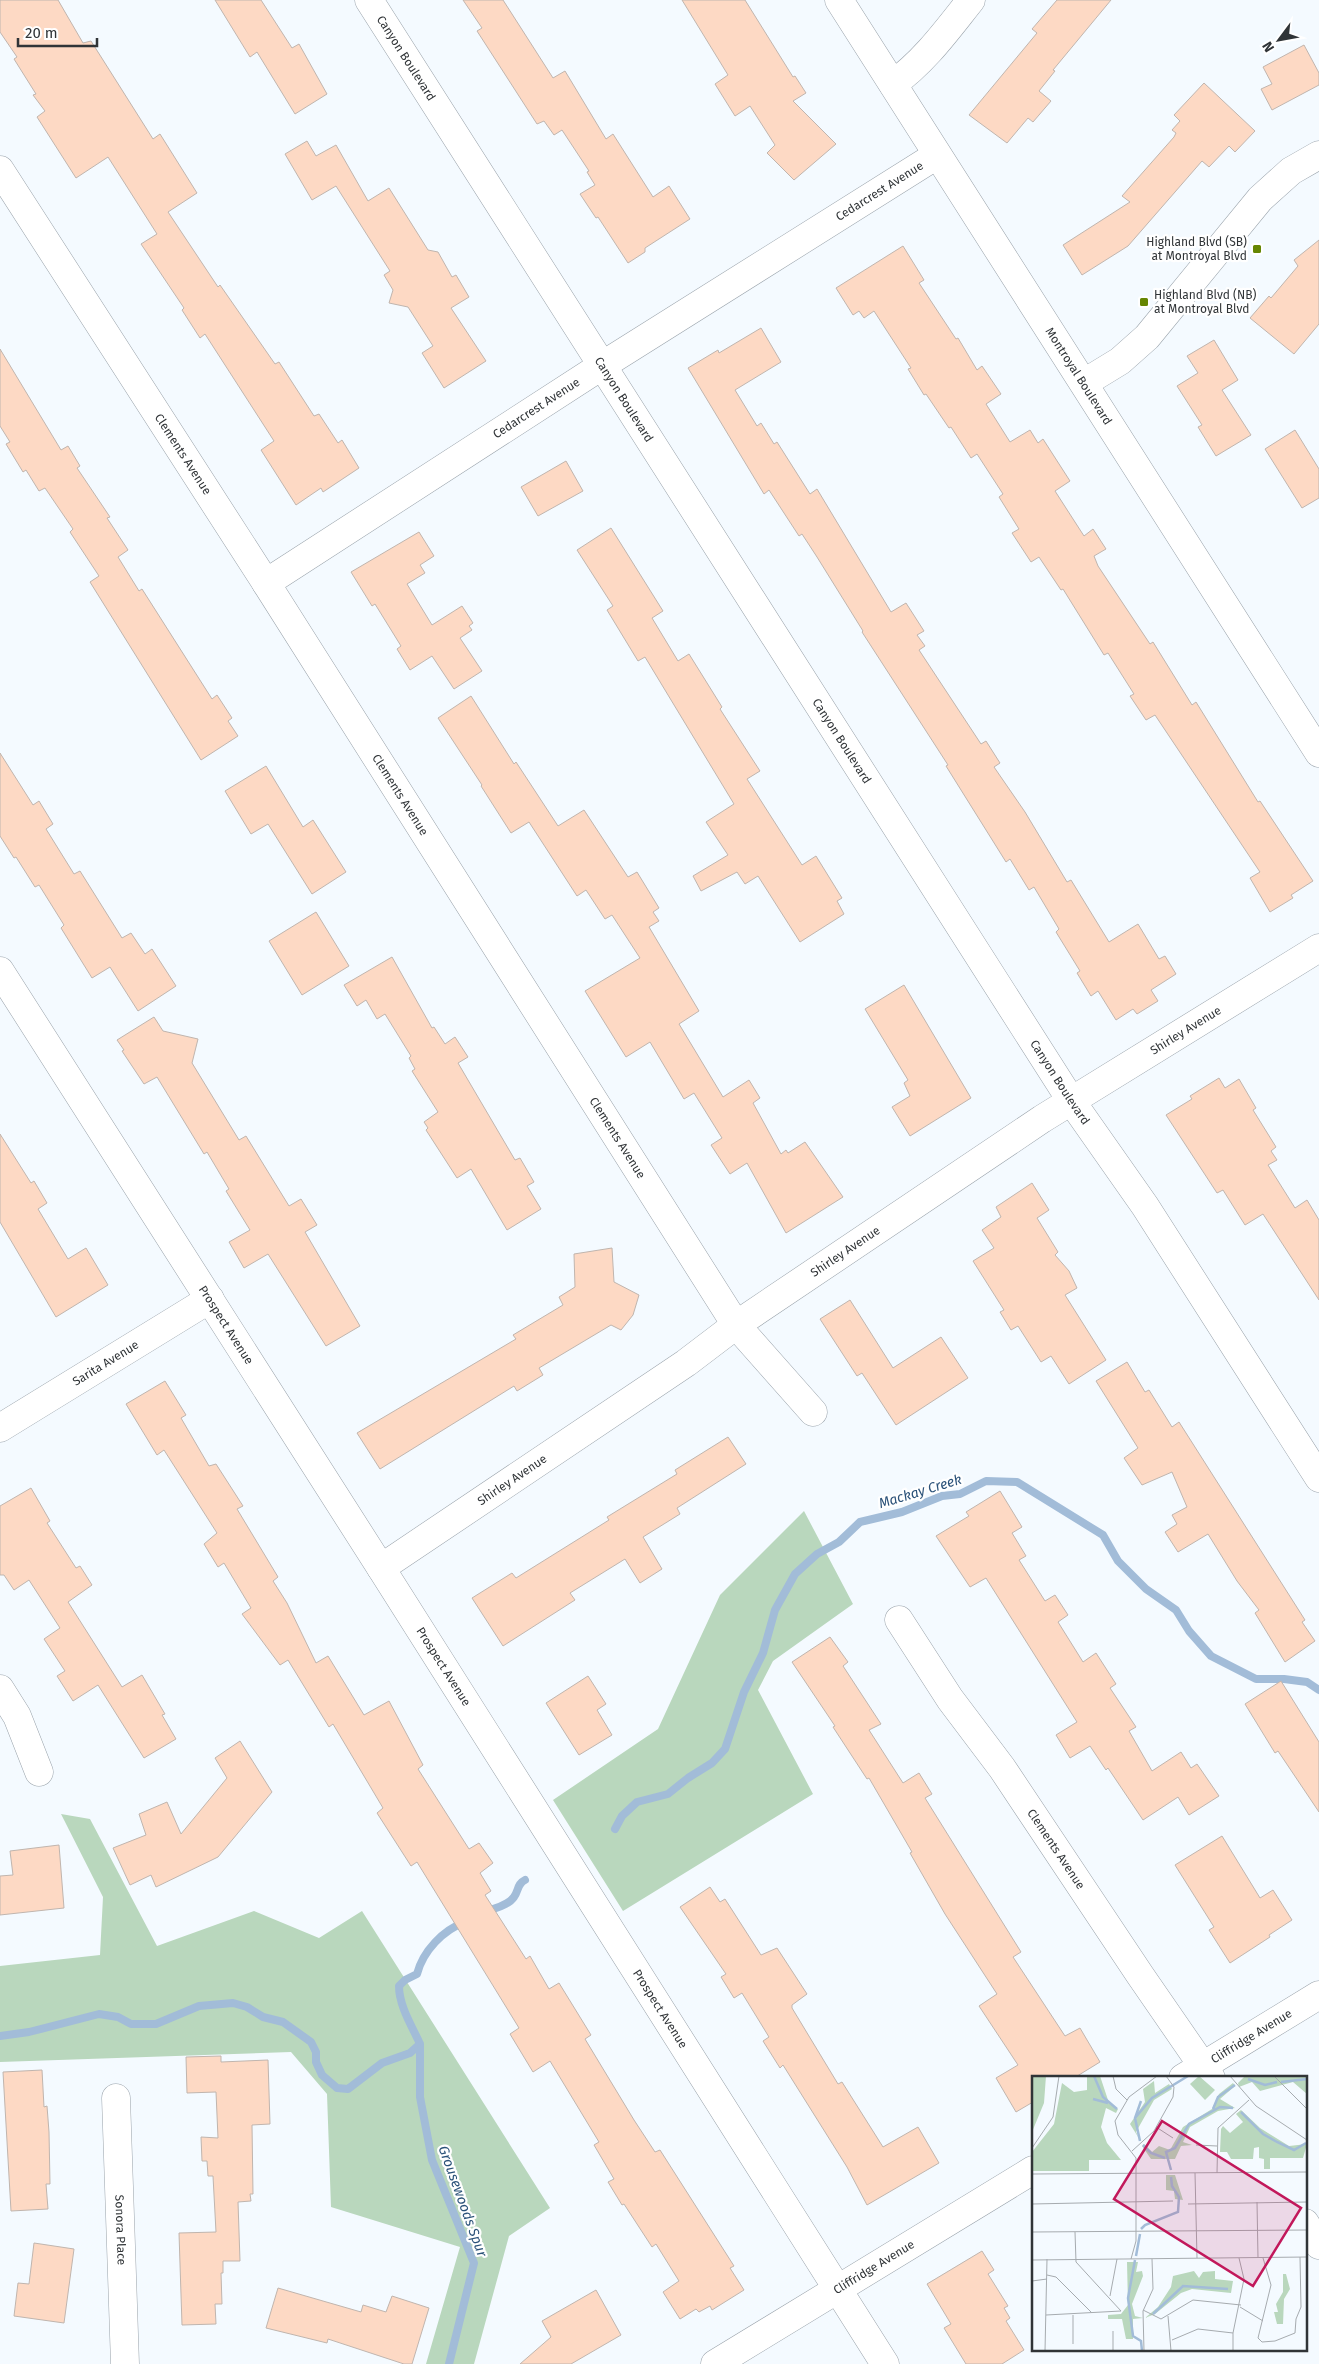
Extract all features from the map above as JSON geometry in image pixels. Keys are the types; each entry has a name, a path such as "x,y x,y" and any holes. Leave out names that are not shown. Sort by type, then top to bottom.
{"street":[{"name":"Canyon Boulevard","path":"369,0 1072,1102 1145,1206 1319,1478"},
{"name":"Montroyal Boulevard","path":"839,0 1319,753"},
{"path":"893,84 914,69 925,58 971,0"},
{"name":"Cedarcrest Avenue","path":"266,583 603,365 937,155"},
{"path":"1084,383 1120,361 1147,337 1260,198 1292,171 1319,156"},
{"name":"Clements Avenue","path":"0,170 266,583 736,1325 813,1412"},
{"name":"Shirley Avenue","path":"382,1568 686,1363 736,1325 1042,1119 1319,948"},
{"name":"Prospect Avenue","path":"0,971 382,1568 885,2364"},
{"name":"Sarita Avenue","path":"0,1428 210,1299"},
{"name":"Clements Avenue","path":"899,1620 950,1699 1002,1768 1140,1975 1199,2074"},
{"path":"0,1689 17,1716 40,1772"},
{"name":"Cliffridge Avenue","path":"1199,2074 1319,1995"},
{"name":"Sonora Place","path":"116,2098 125,2364"},
{"name":"Cliffridge Avenue","path":"716,2364 1032,2171"},
{"path":"1306,2225 1319,2245"}],"green space":[{"path":"804,1511 853,1604 773,1661 758,1690 813,1794 623,1911 553,1800 658,1729 720,1595"},
{"path":"61,1814 90,1819 157,1946 254,1911 319,1938 362,1911 550,2208 509,2236 474,2364 426,2364 460,2247 331,2207 327,2094 291,2052 0,2062 0,1966 100,1955 103,1897"}],"building":[{"path":"0,0 58,0 83,43 91,41 153,139 160,134 197,193 168,212 218,287 220,285 275,364 279,362 314,416 319,414 338,443 342,440 359,468 323,492 321,488 296,505 261,450 274,441 205,334 200,338 182,310 184,308 141,244 157,234 108,157 76,178 37,117 45,111 33,95 36,94 14,59 17,57 0,32"},
{"path":"215,0 261,0 292,48 299,44 327,94 295,114 257,52 250,57"},
{"path":"463,0 503,0 553,78 565,71 606,139 613,134 653,197 669,186 690,219 645,248 645,252 628,263 598,217 596,218 580,194 595,185 587,172 589,171 562,130 554,135 544,121 537,124 477,31 482,28"},
{"path":"682,0 745,0 793,77 795,76 806,93 793,101 836,144 794,180 767,153 775,145 750,106 735,116 715,84 728,75"},
{"path":"1057,0 1111,0 1053,70 1055,71 1039,91 1051,101 1033,122 1028,118 1007,143 969,115 1037,33 1032,29"},
{"path":"1304,45 1319,73 1319,85 1272,110 1261,89 1272,84 1263,67"},
{"path":"1204,83 1255,131 1235,152 1229,146 1209,167 1202,161 1128,246 1082,275 1063,245 1130,202 1122,196 1174,137 1176,133 1172,130 1180,121 1174,115"},
{"path":"307,141 316,156 336,145 368,201 389,188 428,250 438,252 452,277 456,275 469,297 451,308 486,361 444,388 422,353 433,346 408,307 389,303 393,290 384,275 390,271 336,186 312,200 285,154"},
{"path":"1319,240 1319,324 1294,354 1250,318 1269,296 1271,298 1298,266 1294,260"},
{"path":"903,246 924,280 919,283 956,339 958,338 977,370 982,366 1001,394 986,404 1010,442 1030,430 1038,443 1043,439 1070,481 1055,491 1084,536 1093,529 1106,549 1094,556 1098,566 1150,644 1153,642 1192,705 1196,702 1258,802 1260,801 1313,881 1291,895 1293,898 1270,912 1250,878 1260,872 1155,715 1146,720 1130,696 1134,694 1108,653 1104,655 1063,589 1061,590 1039,557 1031,562 1012,533 1019,529 999,497 1003,494 977,454 971,458 951,427 949,428 926,394 924,395 908,369 911,368 874,311 864,318 859,311 853,315 836,288"},
{"path":"761,328 781,362 735,390 757,426 761,423 774,444 777,442 810,494 817,489 891,612 906,603 924,631 917,635 925,646 919,650 981,744 986,741 1000,763 994,767 1025,812 1067,882 1071,880 1109,942 1138,924 1159,959 1165,956 1176,974 1151,990 1158,1001 1137,1014 1133,1009 1116,1020 1098,991 1091,996 1077,973 1080,971 1056,932 1059,929 1034,887 1029,890 1010,859 1006,862 946,766 948,765 862,632 817,557 802,534 799,536 769,490 764,494 688,368 718,350 719,353"},
{"path":"1214,340 1238,380 1222,390 1251,435 1216,456 1198,427 1202,425 1177,386 1198,373 1187,356"},
{"path":"0,349 61,450 68,446 80,466 77,468 110,517 107,518 128,550 118,557 139,591 142,589 212,699 217,695 232,718 228,721 238,736 201,760 90,582 99,576 70,532 73,529 45,488 39,491 26,470 23,472 6,444 10,442 0,426"},
{"path":"1295,430 1319,469 1319,498 1302,508 1265,449"},
{"path":"566,461 583,491 538,516 521,487"},
{"path":"611,528 663,611 652,618 678,661 689,654 722,707 720,709 760,771 747,779 802,865 816,856 842,898 837,901 844,914 800,942 758,876 745,884 737,872 701,891 693,876 728,855 706,822 734,804 645,657 638,661 607,610 613,606 577,550"},
{"path":"419,532 434,556 420,565 425,573 407,584 432,625 462,606 473,623 469,626 472,630 460,638 482,671 454,689 432,656 410,670 397,649 401,646 375,604 372,606 351,572"},
{"path":"471,696 514,764 516,762 558,826 584,810 628,877 637,872 659,908 653,912 659,921 649,927 699,1011 679,1024 723,1097 749,1080 760,1098 753,1103 781,1154 786,1150 788,1153 805,1142 843,1197 786,1233 747,1163 730,1174 711,1145 722,1138 694,1093 684,1099 650,1042 626,1057 585,991 640,958 612,915 605,919 586,890 577,896 529,822 511,833 438,718"},
{"path":"0,753 33,805 39,801 53,824 46,829 74,874 80,871 122,938 131,933 145,954 152,949 176,986 138,1011 110,967 92,978 61,928 64,925 39,885 35,887 0,836"},
{"path":"266,766 303,827 313,820 346,872 312,894 268,824 251,834 225,791"},
{"path":"316,912 349,966 302,995 269,941"},
{"path":"392,957 432,1028 434,1027 445,1044 455,1037 468,1057 458,1063 515,1160 520,1158 534,1182 527,1186 541,1209 507,1230 471,1169 457,1178 426,1130 428,1128 424,1122 438,1112 412,1071 415,1069 409,1058 411,1056 385,1014 377,1019 366,1000 357,1006 344,985"},
{"path":"904,985 971,1098 910,1136 892,1107 910,1096 904,1083 908,1080 865,1009"},
{"path":"154,1017 163,1031 198,1039 192,1063 239,1140 246,1136 289,1206 301,1199 317,1225 305,1232 360,1326 326,1346 268,1254 244,1268 229,1242 250,1230 226,1191 229,1189 207,1152 204,1154 157,1077 144,1084 117,1040"},
{"path":"1219,1078 1225,1088 1239,1079 1256,1108 1253,1110 1276,1147 1271,1151 1277,1160 1268,1165 1295,1208 1307,1200 1319,1220 1319,1300 1263,1214 1245,1225 1223,1190 1217,1193 1166,1115 1192,1099 1190,1096"},
{"path":"0,1134 31,1183 34,1181 47,1203 38,1209 68,1259 86,1248 108,1285 56,1317 0,1222"},
{"path":"1032,1183 1049,1210 1037,1218 1058,1252 1055,1255 1069,1271 1077,1288 1065,1295 1106,1360 1069,1384 1051,1356 1041,1362 1018,1326 1011,1330 1000,1312 1004,1310 973,1261 994,1248 982,1230 1001,1217 996,1207"},
{"path":"612,1248 614,1282 639,1295 633,1315 621,1330 611,1325 539,1368 543,1375 517,1391 514,1386 380,1469 357,1433 516,1339 513,1335 563,1305 559,1297 575,1287 574,1254"},
{"path":"850,1300 893,1368 941,1337 968,1378 896,1425 862,1373 857,1376 820,1319"},
{"path":"1127,1362 1145,1392 1149,1390 1172,1427 1179,1422 1305,1620 1302,1622 1315,1641 1285,1662 1255,1613 1259,1610 1237,1581 1208,1534 1178,1552 1165,1532 1177,1524 1172,1515 1187,1507 1172,1472 1142,1485 1124,1458 1138,1448 1096,1381"},
{"path":"165,1381 186,1415 181,1418 209,1466 216,1464 243,1506 237,1509 278,1577 273,1581 287,1603 316,1663 328,1656 364,1715 389,1701 423,1765 418,1769 469,1849 479,1843 493,1863 480,1873 491,1891 485,1895 526,1959 530,1956 549,1989 559,1983 591,2035 585,2039 634,2120 655,2152 660,2150 734,2266 730,2268 744,2290 712,2310 710,2306 699,2312 696,2309 680,2319 663,2292 679,2281 656,2244 652,2247 608,2182 614,2179 594,2145 599,2142 550,2061 533,2072 510,2034 519,2028 417,1862 411,1866 377,1813 383,1808 333,1724 329,1727 288,1660 280,1665 242,1614 251,1608 224,1563 218,1567 204,1544 217,1533 164,1450 157,1455 126,1404"},
{"path":"728,1437 746,1464 677,1508 680,1514 643,1537 662,1569 640,1583 625,1559 570,1593 575,1600 503,1646 472,1598 512,1573 516,1578 609,1520 607,1517 677,1474 675,1470"},
{"path":"31,1488 50,1521 47,1523 76,1568 80,1566 92,1585 68,1602 122,1687 142,1675 165,1714 162,1715 176,1739 144,1758 98,1685 73,1701 57,1676 65,1671 44,1639 60,1628 29,1580 14,1590 4,1575 0,1575 0,1506"},
{"path":"1000,1491 1022,1527 1012,1533 1026,1556 1019,1560 1045,1601 1055,1595 1068,1615 1058,1622 1083,1662 1096,1653 1116,1684 1110,1688 1136,1727 1129,1731 1152,1771 1181,1752 1191,1768 1197,1764 1219,1796 1189,1815 1178,1797 1143,1820 1108,1768 1106,1770 1090,1746 1070,1758 1056,1735 1077,1722 986,1578 970,1587 936,1536 969,1516 966,1512"},
{"path":"830,1637 848,1662 843,1666 881,1724 869,1730 903,1783 919,1773 932,1794 925,1798 1021,1952 1013,1957 1065,2036 1080,2028 1100,2062 1077,2076 1032,2076 1032,2103 1016,2112 996,2078 1018,2065 979,2006 997,1994 945,1914 869,1778 867,1779 833,1727 835,1726 792,1662"},
{"path":"588,1676 606,1704 597,1710 612,1735 579,1755 546,1703"},
{"path":"1281,1681 1319,1742 1319,1812 1278,1751 1275,1753 1245,1704"},
{"path":"240,1741 272,1792 218,1857 156,1887 151,1875 130,1885 113,1848 146,1835 139,1814 167,1802 181,1834 227,1778 215,1758"},
{"path":"1222,1836 1260,1898 1273,1890 1292,1920 1230,1963 1209,1930 1214,1927 1175,1865"},
{"path":"59,1845 64,1908 0,1915 0,1876 13,1875 10,1851"},
{"path":"710,1887 720,1902 725,1899 761,1955 777,1948 807,1994 792,2005 792,2008 838,2084 842,2082 883,2147 918,2127 939,2163 867,2205 847,2167 783,2065 780,2068 763,2041 769,2037 742,1993 734,1998 721,1977 726,1974 680,1907"},
{"path":"221,2056 221,2062 268,2060 270,2124 252,2125 253,2194 250,2194 251,2201 238,2202 240,2261 223,2261 223,2273 221,2273 222,2304 215,2304 216,2324 182,2325 179,2233 216,2232 213,2176 208,2176 207,2161 202,2161 201,2137 218,2138 216,2092 187,2093 186,2057"},
{"path":"42,2070 44,2107 47,2106 49,2132 50,2184 46,2184 48,2209 11,2211 3,2072"},
{"path":"34,2243 74,2249 64,2323 14,2316 18,2283 29,2284"},
{"path":"982,2251 994,2270 988,2274 1008,2306 1004,2308 1010,2318 1006,2321 1024,2350 1002,2364 966,2364 944,2328 951,2324 927,2284"},
{"path":"278,2288 361,2312 363,2305 386,2312 392,2296 429,2308 412,2364 404,2364 328,2339 327,2343 266,2328"},
{"path":"596,2290 621,2335 571,2364 520,2364 551,2337 542,2321"}],"waterway":[{"name":"Mackay Creek","path":"615,1829 622,1816 637,1802 668,1794 688,1778 712,1763 725,1749 744,1692 763,1653 775,1610 795,1574 817,1554 839,1542 860,1522 902,1512 942,1496 960,1494 986,1481 1017,1482 1103,1535 1118,1561 1146,1589 1176,1610 1189,1631 1211,1656 1256,1679 1284,1679 1307,1682 1319,1690"},
{"name":"Mackay Creek","path":"484,1913 511,1900 521,1883 525,1880"},
{"name":"Mackay Creek","path":"0,2036 29,2032 99,2014 118,2017 131,2024 156,2024 199,2006 233,2003 247,2007 263,2017 283,2022 311,2042 316,2052 316,2062 322,2075 337,2088 348,2089 382,2063 410,2053 420,2044 401,2001 399,1986 405,1980 417,1974 424,1957 435,1942 449,1930 465,1922"},
{"name":"Grousewoods Spur","path":"420,2044 420,2097 432,2160 474,2263 449,2364"}],"place":[{"name":"Highland Blvd (SB) at Montroyal Blvd","path":"1257,249"},
{"name":"Highland Blvd (NB) at Montroyal Blvd","path":"1144,302"}]}
